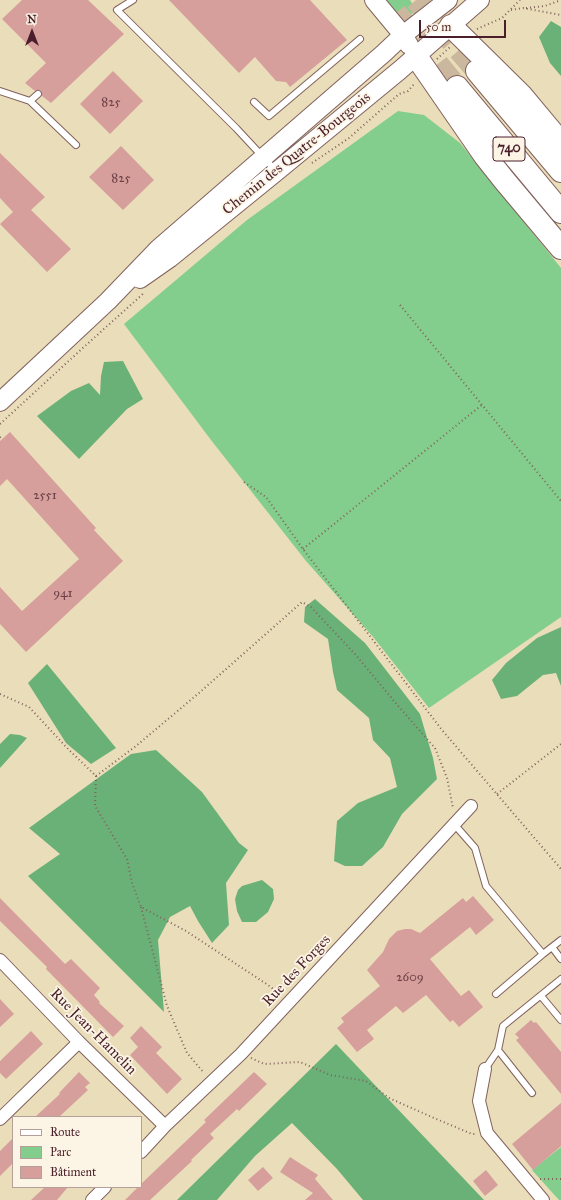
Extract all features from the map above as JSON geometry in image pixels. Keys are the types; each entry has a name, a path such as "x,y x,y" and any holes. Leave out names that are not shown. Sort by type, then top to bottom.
{"highway":[{"path":"451,36 521,95 561,143"},
{"path":"424,59 485,156 561,248"},
{"name":"740","path":"477,71 561,171"},
{"name":"740","path":"457,86 561,212"}],"main road":[{"path":"374,0 424,59"},
{"name":"Chemin des Quatre-Bourgeois","path":"108,301 170,258 276,172 424,59 451,36 480,0"},
{"name":"Chemin des Quatre-Bourgeois","path":"0,402 108,301 159,248 384,53 436,3"},
{"path":"436,3 451,36"}],"street":[{"name":"Rue des Forges","path":"142,1151 165,1126 241,1054 471,806"},
{"name":"Rue Jean-Hamelin","path":"0,960 79,1042 165,1126"},
{"path":"0,1119 79,1042"},
{"path":"485,1069 479,1101 487,1133 543,1200"},
{"path":"92,1200 104,1188"}],"lane":[{"path":"133,0 117,10 236,128 276,172"},
{"path":"254,102 269,116 360,38"},
{"path":"0,91 30,101 76,145"},
{"path":"30,101 38,94"},
{"path":"455,823 475,848 486,886 543,954"},
{"path":"496,994 561,940"},
{"path":"552,947 561,959"},
{"path":"485,1069 498,1050 503,1026 561,979"},
{"path":"541,996 561,1020"},
{"path":"498,1050 532,1093"}],"path":[{"path":"479,27 502,18 520,0"},
{"path":"510,10 545,6 561,0"},
{"path":"523,8 561,15"},
{"path":"424,59 451,36"},
{"path":"400,305 561,501"},
{"path":"303,549 482,404"},
{"path":"244,482 266,497 303,549 442,730 561,869"},
{"path":"96,776 142,742 302,602 311,607 355,654 435,748 447,778 455,823"},
{"path":"0,694 28,707 96,776 95,806 127,859 132,883 142,907 167,1006 187,1052 211,1082"},
{"path":"497,794 561,744"},
{"path":"142,907 186,930 290,1001"},
{"path":"241,1054 264,1064 300,1062 330,1075 366,1081 389,1098 434,1118 472,1134 487,1133"},
{"path":"525,1179 561,1179"}],"green space":[{"path":"386,0 410,0 415,8 414,12 406,18 401,19"},
{"path":"551,21 561,27 561,76 550,63 539,37"},
{"path":"398,111 424,115 460,143 561,268 561,617 429,708 374,638 306,561 211,440 124,324 247,220"},
{"path":"123,361 143,399 127,409 79,459 37,416 71,391 89,383 100,395 101,376 104,362"},
{"path":"315,599 365,643 420,714 433,758 437,779 402,814 383,847 362,866 345,866 334,861 337,821 358,803 397,787 390,758 373,740 369,718 337,690 328,639 304,622 305,607"},
{"path":"561,627 561,686 556,673 543,675 517,696 501,699 492,680 506,663 537,638"},
{"path":"47,664 116,748 91,764 66,743 28,683"},
{"path":"10,734 20,735 27,738 0,768 0,744"},
{"path":"156,750 202,792 239,843 248,850 226,883 229,925 212,943 190,906 170,917 158,940 164,1012 28,876 60,854 29,828 131,754"},
{"path":"262,880 273,889 274,899 268,912 256,922 242,922 237,911 235,899 238,890 242,886"},
{"path":"336,1044 484,1200 363,1200 337,1169 292,1123 255,1156 217,1200 177,1200"},
{"path":"561,1147 561,1200 559,1200 532,1170"}],"building":[{"path":"22,0 88,0 124,34 51,103 42,96 41,91 35,91 25,83 46,63 2,19"},
{"path":"169,0 310,0 347,40 290,87 286,82 276,81 255,57 239,73"},
{"path":"113,71 143,101 110,134 80,104"},
{"path":"121,146 154,180 123,210 89,177"},
{"path":"0,153 45,197 31,210 71,249 47,272 0,224 13,212 0,198"},
{"path":"10,432 96,528 94,530 123,561 26,652 0,624 0,587 22,611 79,559 7,479 0,486 0,441"},
{"path":"473,896 494,920 476,935 470,927 430,959 461,996 469,990 483,1007 459,1027 453,1020 450,1022 426,995 403,1013 396,1006 367,1030 374,1039 357,1052 337,1028 344,1022 341,1018 380,986 367,970 383,952 389,939 397,931 405,929 411,929 420,933 463,898 466,902"},
{"path":"0,898 65,964 71,959 100,988 94,995 100,1002 99,1003 124,1026 113,1037 46,969 47,967 0,921"},
{"path":"0,999 14,1014 0,1027"},
{"path":"531,1020 534,1023 536,1022 561,1052 561,1094 516,1040 519,1038 515,1034"},
{"path":"141,1026 162,1047 156,1053 182,1079 167,1094 130,1055 138,1047 130,1038"},
{"path":"31,1031 43,1044 6,1079 0,1073 0,1061"},
{"path":"79,1072 90,1083 85,1087 88,1090 60,1116 36,1116 60,1094 59,1093"},
{"path":"254,1072 267,1084 239,1111 237,1109 210,1134 214,1138 191,1160 192,1161 150,1200 125,1200 137,1188 142,1188 142,1183 206,1122 204,1120"},
{"path":"561,1103 561,1146 533,1170 512,1144"},
{"path":"12,1139 12,1164 0,1176 0,1151"},
{"path":"290,1157 318,1175 315,1179 333,1200 305,1200 313,1193 280,1172"},
{"path":"263,1167 273,1178 258,1191 248,1180"},
{"path":"486,1170 498,1185 485,1196 473,1181"},
{"path":"44,1188 67,1188 57,1200 31,1200"}],"tunnel":[{"path":"416,0 477,71"},
{"path":"396,13 457,87"}]}
